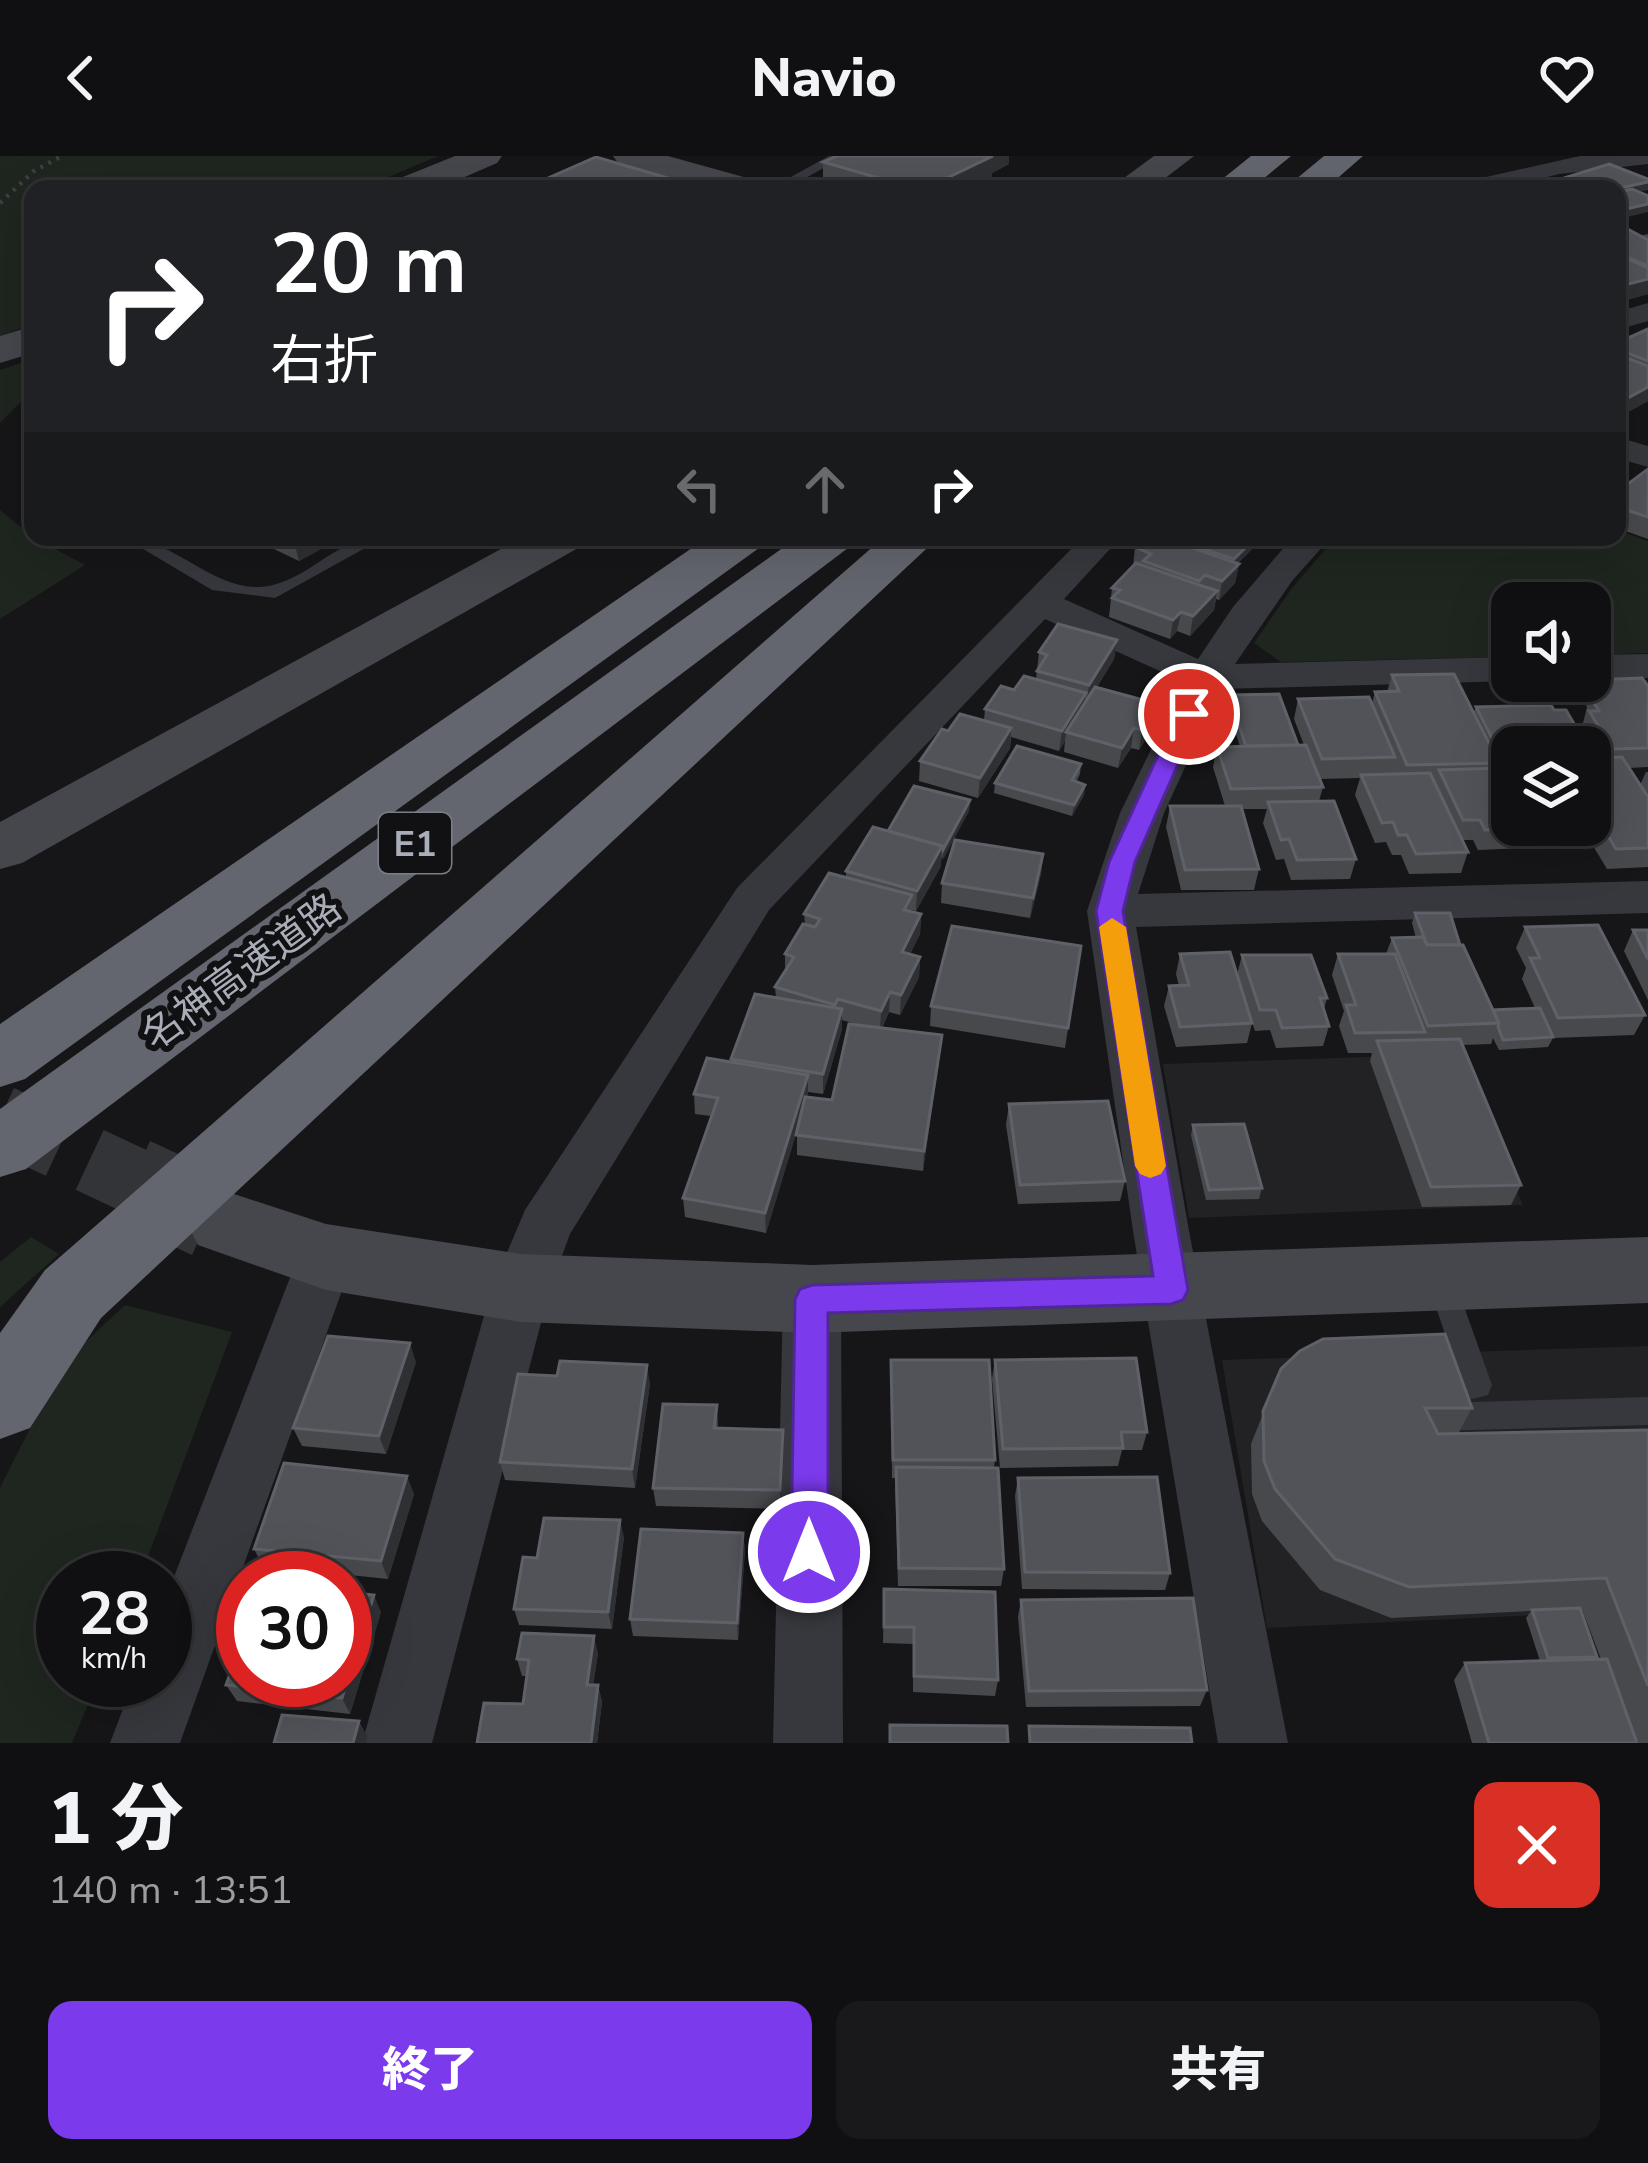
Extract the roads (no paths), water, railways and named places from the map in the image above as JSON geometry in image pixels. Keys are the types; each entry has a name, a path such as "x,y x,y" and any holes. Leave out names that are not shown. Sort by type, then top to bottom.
{"highway":[{"path":"1241,180 1274,156"},
{"path":"1314,180 1346,156"},
{"name":"名神高速道路","path":"0,1060 728,546"},
{"name":"名神高速道路","path":"0,1148 818,546"},
{"path":"0,1401 74,1294 904,546"}],"street":[{"path":"428,180 485,156"},
{"path":"630,156 714,180"},
{"path":"1503,180 1558,166 1636,157 1648,174"},
{"path":"1138,180 1164,158"},
{"path":"0,848 544,546"},
{"path":"397,1743 521,1288 545,1226 753,899 1094,546"},
{"path":"1253,1743 1171,1290 1110,911 1122,862 1205,676 1284,565 1303,546"},
{"path":"1036,601 1205,676 1491,669"},
{"path":"1611,667 1648,666"},
{"path":"1110,911 1648,897"},
{"path":"224,1223 326,1257 521,1288 812,1299 1648,1270"},
{"path":"145,1743 326,1257"},
{"path":"808,1743 812,1299"}],"lane":[{"path":"793,180 839,156"},
{"path":"149,546 219,586 275,592 359,546"},
{"path":"1409,1388 1477,1385 1440,1278"},
{"path":"1392,1419 1648,1411"}],"tunnel":[{"path":"0,1118 139,1183"},
{"path":"132,1180 225,1223"}]}
